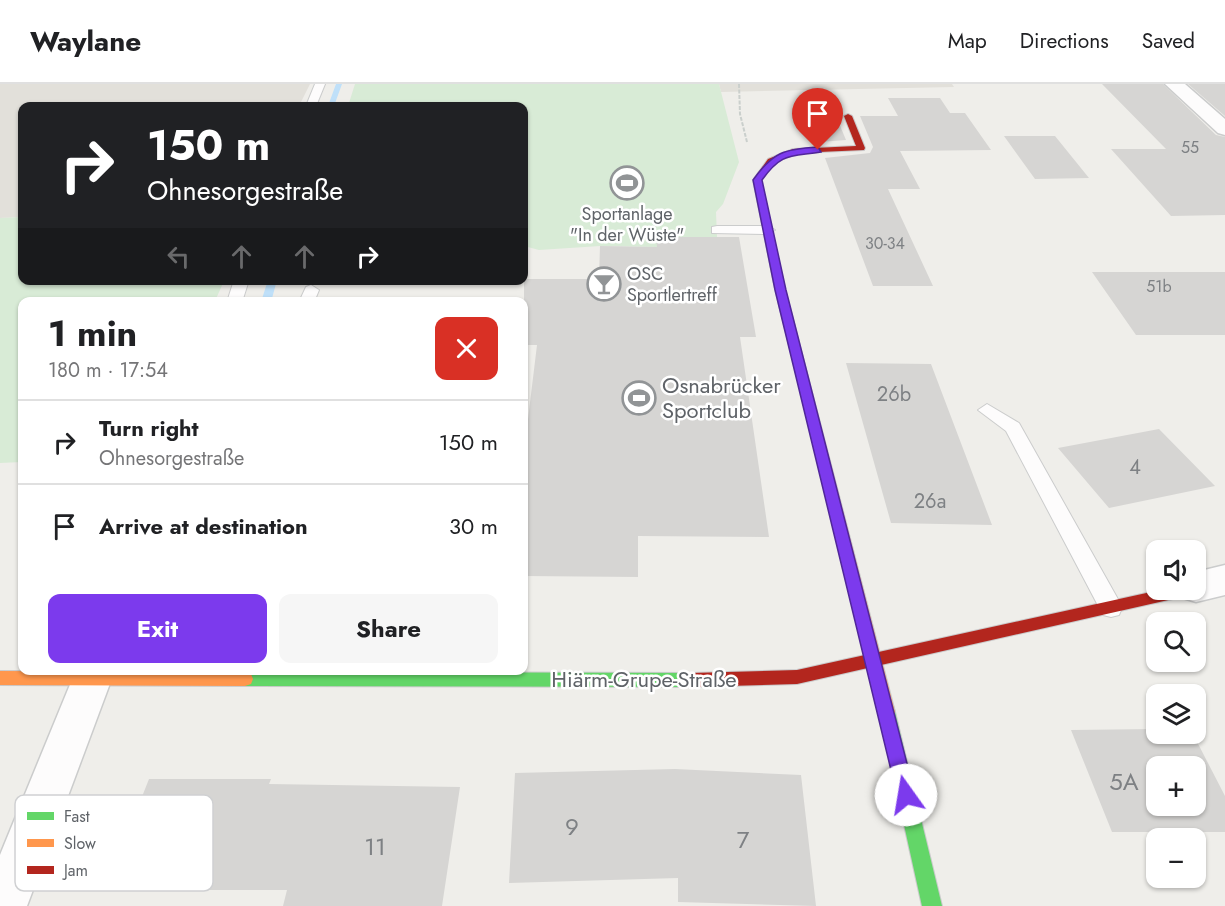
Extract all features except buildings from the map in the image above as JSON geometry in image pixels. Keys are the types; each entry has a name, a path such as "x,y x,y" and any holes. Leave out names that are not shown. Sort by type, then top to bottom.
{"street":[{"path":"1173,84 1225,129"},
{"path":"848,116 861,148 796,151 771,161 757,180 780,290 874,661 932,906"},
{"path":"1206,585 1225,580"},
{"name":"Hiärm-Grupe-Straße","path":"199,675 728,680 797,677 1146,600"},
{"name":"Hiärm-Grupe-Straße","path":"0,678 70,675"},
{"path":"46,795 93,675"},
{"path":"3,906 15,875"}],"lane":[{"path":"313,102 320,84"},
{"path":"717,230 768,230"},
{"path":"987,410 1013,427 1111,608"}],"path":[{"path":"739,84 740,114 757,180"}],"shaded area":[{"path":"0,84 310,84 301,102 18,102 18,217 0,218"},
{"path":"719,84 952,84 954,87 721,92"}],"green space":[{"name":"Sportanlage \"In der Wüste\"","path":"355,84 719,84 739,162 723,204 716,212 717,237 657,237 657,247 600,246 539,250 528,247 528,102 349,102"},
{"path":"18,217 18,285 222,285 217,297 18,297 18,462 0,463 0,218"}],"waterway":[{"path":"332,102 339,84"},
{"path":"268,297 271,285"}],"traffic: fast":[{"path":"245,679 691,680"},
{"path":"887,712 932,906"}],"traffic: slow":[{"path":"824,461 887,712"},
{"path":"0,678 245,679"}],"traffic: jam":[{"path":"824,461 780,289 757,180 771,161 796,151 861,148 848,116"},
{"path":"691,680 797,677 1146,599"}],"place":[{"name":"Sportanlage \"In der Wüste\"","path":"627,183"},
{"name":"OSC Sportlertreff","path":"604,284"},
{"name":"Osnabrücker Sportclub","path":"639,398"}],"route":[{"path":"818,150 796,151 771,161 757,180 780,290 906,795"}]}
